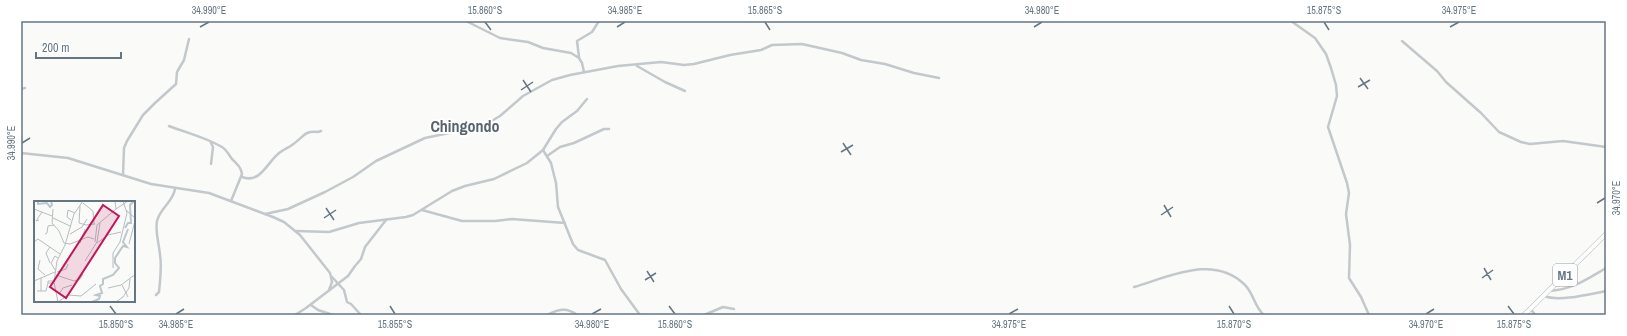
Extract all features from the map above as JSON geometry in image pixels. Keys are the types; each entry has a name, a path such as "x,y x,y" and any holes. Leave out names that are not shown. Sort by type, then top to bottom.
{"highway":[{"name":"M1","path":"1524,315 1606,234"}],"street":[{"path":"466,21 500,38 528,42 543,48 565,51 579,58"},
{"path":"584,72 579,58 577,41 592,32 599,21"},
{"path":"1291,21 1315,38 1326,54 1336,85 1337,96 1328,127 1349,192 1346,214 1350,245 1349,278 1361,297 1369,315"},
{"path":"123,175 124,148 127,141 143,116 176,84 177,72 184,60 189,39"},
{"path":"1402,41 1437,71 1446,82 1481,113 1499,132 1521,142 1530,144 1563,140 1606,147"},
{"path":"265,214 288,209 325,192 353,177 376,161 425,138 484,126 500,116 523,96 552,80 584,72 618,66 661,62 684,65 694,64 730,55 761,50 772,45 802,44 842,53 861,60 885,64 922,75 939,78"},
{"path":"634,65 685,91"},
{"path":"21,89 25,88"},
{"path":"296,231 329,232 359,223 406,217 422,210 452,191 494,178 527,163 544,150 556,129 562,122 578,111 586,99"},
{"path":"169,126 182,132 202,137 211,143 223,147 236,162 241,170 242,177 231,201"},
{"path":"547,156 560,147 574,143 604,129 609,129"},
{"path":"242,177 248,178 258,176 278,154 294,144 304,134 313,131 321,131"},
{"path":"211,143 213,147 211,164"},
{"path":"544,150 551,163 556,183 558,207 574,246 578,250 604,260 621,289 640,315"},
{"path":"21,153 68,158 151,184 175,189 209,193 284,222 296,231 344,290 347,302 351,304 361,315"},
{"path":"156,295 160,292 161,260 157,242 157,222 162,210 171,199 175,189"},
{"path":"422,210 462,221 495,221 512,219 565,223"},
{"path":"295,315 311,305 329,290 343,282 363,256 365,247 386,219"},
{"path":"1549,291 1560,291 1575,286 1606,268"},
{"path":"1134,287 1192,270 1216,269 1238,278 1246,286 1256,307 1264,315"},
{"path":"329,290 332,282 332,276"},
{"path":"1544,296 1558,298 1606,290"},
{"path":"311,305 318,310 333,315"},
{"path":"704,315 723,307 734,309"},
{"path":"1531,309 1535,315"},
{"path":"547,315 562,310 571,311 577,315"}],"district":[{"name":"Chingondo","path":"465,126"}]}
